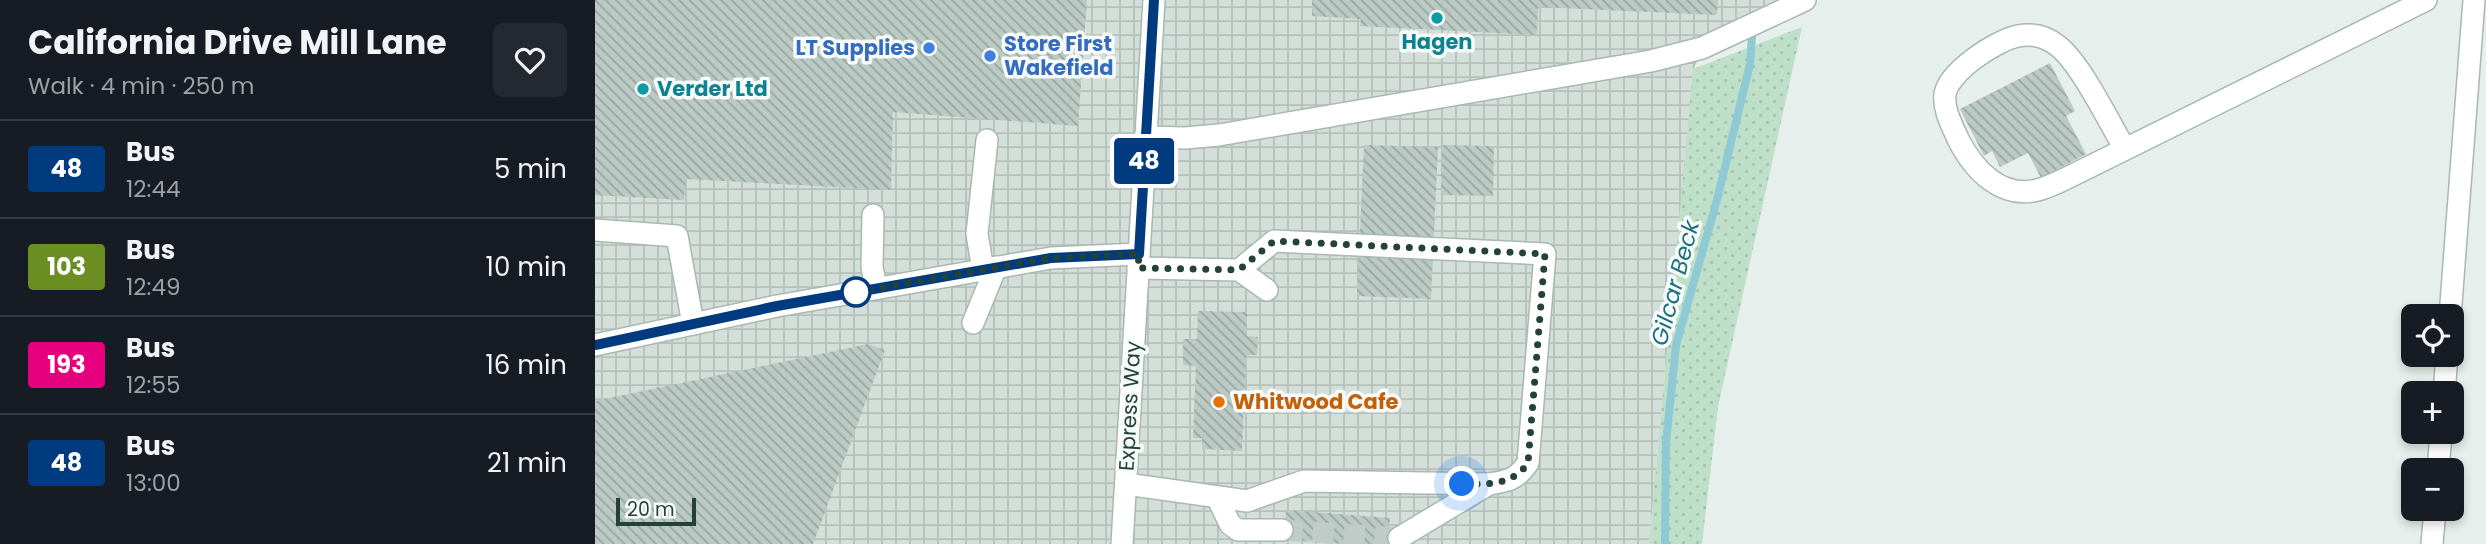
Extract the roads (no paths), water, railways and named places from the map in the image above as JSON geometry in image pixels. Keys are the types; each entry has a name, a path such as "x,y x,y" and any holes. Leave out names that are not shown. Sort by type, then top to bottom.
{"street":[{"name":"Express Way","path":"1122,544 1154,0"},
{"path":"1146,136 1185,138 1219,135 1638,64 1702,48 1805,0"},
{"path":"2125,149 2075,65 2061,48 2047,39 2032,35 2016,36 1984,52 1954,77 1946,91 1945,105 1966,155 1976,169 2001,187 2014,191 2043,189 2125,149 2425,0"},
{"path":"2450,304 2474,0"},
{"path":"973,323 989,268 977,234 987,140"},
{"path":"873,215 872,267 876,288"},
{"path":"595,230 677,236 693,324"},
{"path":"1126,484 1247,501 1304,481 1489,484 1507,481 1520,475 1528,463 1545,254 1274,241 1239,270"},
{"path":"595,345 876,288 1051,258 1138,261 1239,270 1267,290"},
{"path":"1399,538 1489,484"},
{"path":"1217,497 1230,524 1238,530 1282,530"},
{"path":"2432,544 2434,521"}],"waterway":[{"name":"Gilcar Beck","path":"1665,544 1666,443 1676,345 1717,200 1750,64 1752,36"}],"tunnel":[{"path":"1282,530 1399,538"}],"place":[{"name":"Hagen","path":"1437,18"},
{"name":"LT Supplies","path":"929,48"},
{"name":"Store First Wakefield","path":"990,56"},
{"name":"Verder Ltd","path":"643,89"},
{"name":"Whitwood Cafe","path":"1219,402"}]}
